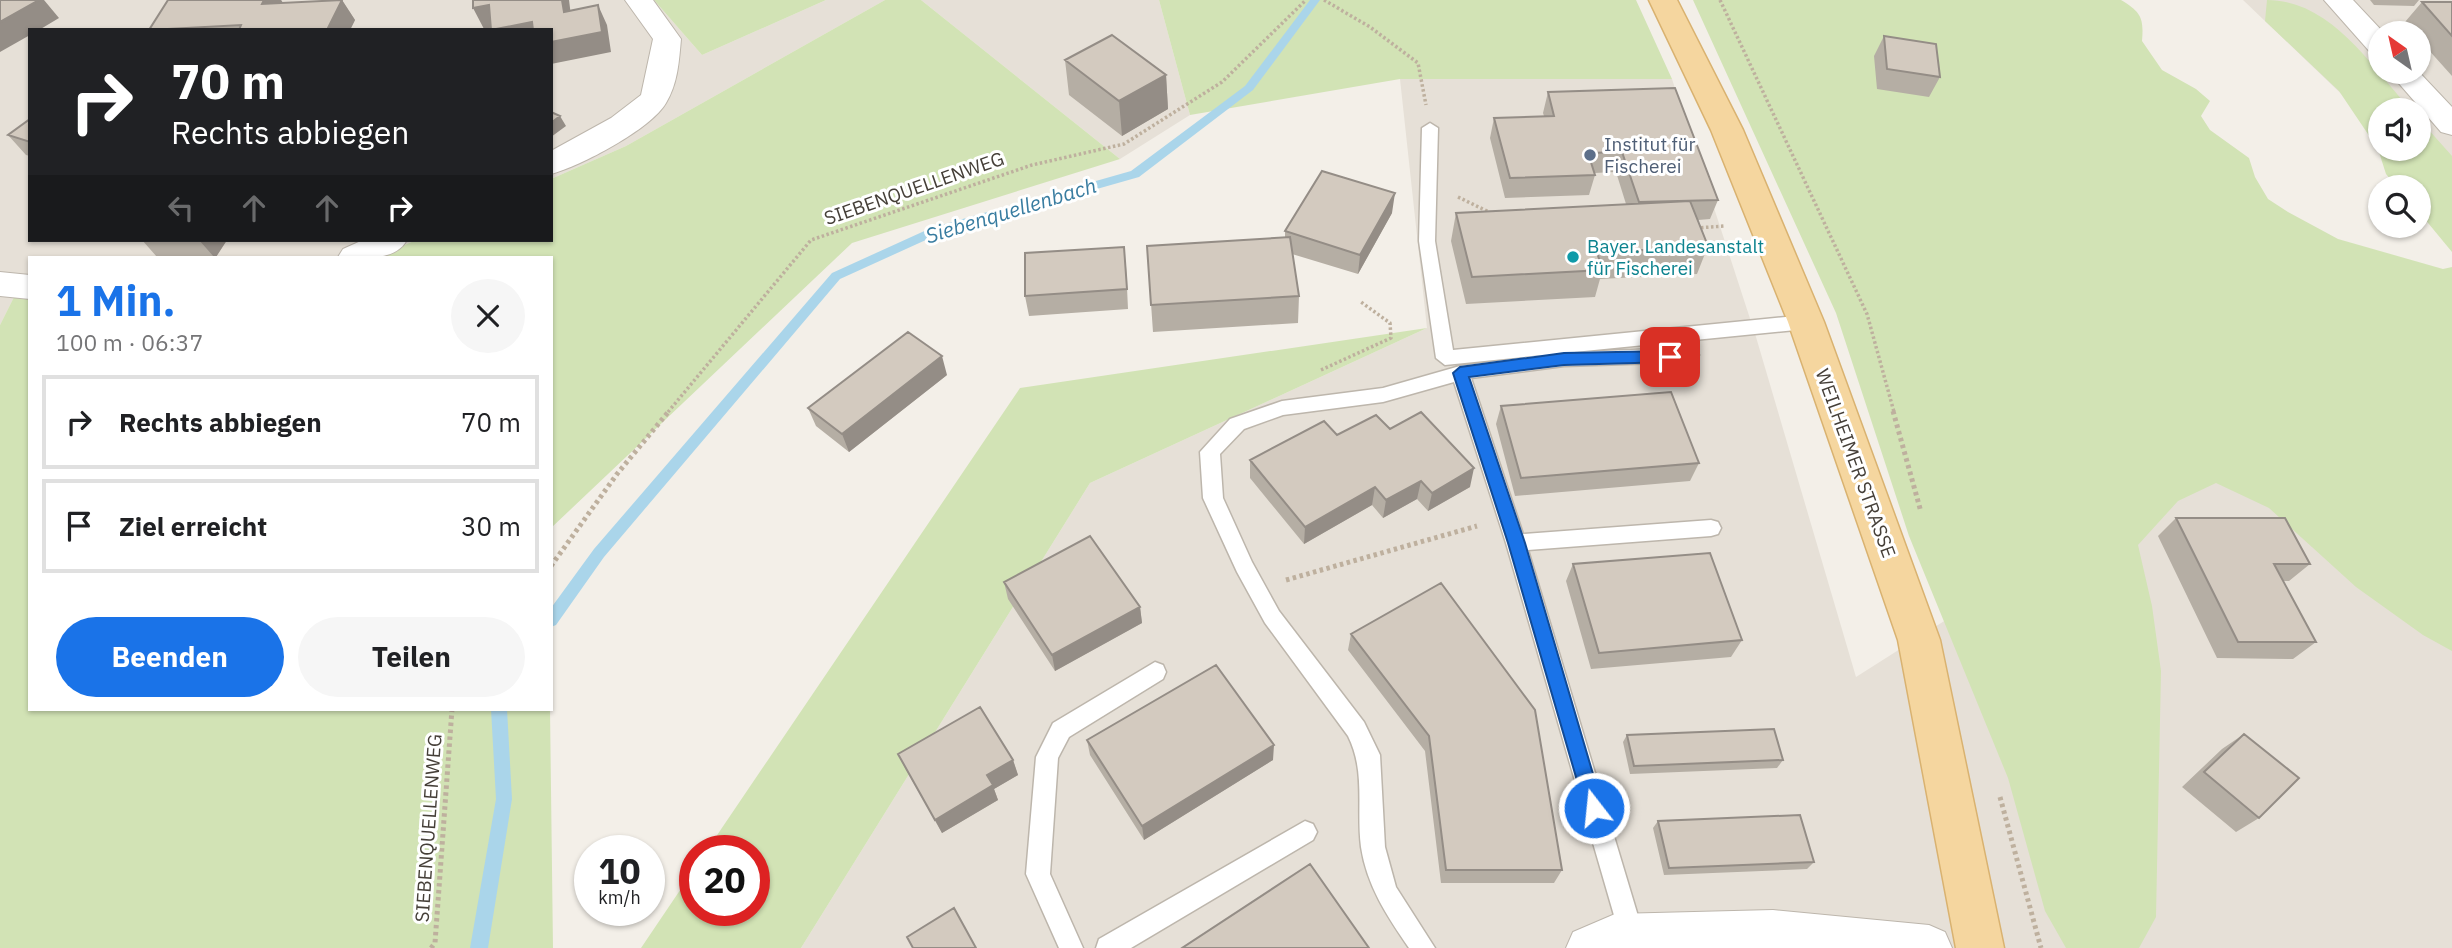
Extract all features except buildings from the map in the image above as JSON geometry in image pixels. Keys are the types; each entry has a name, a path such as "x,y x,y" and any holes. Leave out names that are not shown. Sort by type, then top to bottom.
{"main road":[{"name":"WEILHEIMER STRASSE","path":"1663,0 1727,130 1806,322 1919,640 1980,948"}],"street":[{"path":"553,163 581,150 651,103 664,65 667,39 639,0"},
{"path":"2337,0 2368,34"},
{"path":"2414,84 2452,125"},
{"path":"356,256 387,242"},
{"path":"0,284 28,287"},
{"path":"1590,948 1615,937 1773,933 1929,948"}],"lane":[{"path":"1430,128 1427,241 1445,358 1806,322"},
{"path":"1423,948 1386,893 1379,870 1373,848 1369,755 1356,729 1272,617 1256,588 1213,498 1210,452 1237,424 1282,408 1383,395 1460,373 1564,359 1690,355"},
{"path":"1460,373 1516,543 1632,936"},
{"path":"1516,543 1711,528"},
{"path":"1071,948 1038,874 1047,757 1061,730 1155,672"},
{"path":"1108,948 1305,832"}],"path":[{"name":"SIEBENQUELLENWEG","path":"553,563 617,474 811,240 1032,165 1124,144 1222,82 1307,0"},
{"path":"1324,0 1334,3 1418,63 1430,128"},
{"path":"1428,183 1494,214"},
{"path":"1693,228 1706,228"},
{"path":"1315,373 1391,338 1390,323 1361,302"},
{"path":"1256,588 1508,518"},
{"name":"SIEBENQUELLENWEG","path":"431,948 435,943 452,711"}],"shaded area":[{"path":"0,0 654,0 702,55 826,0 885,0 626,146 553,178 553,28 28,28 28,242 411,242 379,256 28,256 28,294 16,293 0,325"},
{"path":"921,0 1159,0 1190,115 1120,159"},
{"path":"2243,0 2452,0 2452,199 2426,161 2431,161 2431,98 2368,98 2368,120"},
{"path":"1400,79 1672,79 1756,337 1856,677 2226,442 2452,431 2452,948 801,948 1090,483 1427,328"}],"green space":[{"path":"654,0 826,0 702,55"},
{"path":"885,0 921,0 1120,159 852,243 553,526 553,256 379,256 411,242 553,242 553,178 626,146"},
{"path":"1159,0 1636,0 1672,79 1400,79 1190,115"},
{"path":"1693,0 2121,0 2140,16 2142,41 2162,70 2196,89 2210,101 2201,116 2210,130 2249,158 2255,177 2268,199 2338,239 2443,269 2452,267 2452,651 2423,635 2356,587 2269,508 2216,483 2178,501 2138,545 2152,606 2161,671 2156,917 2139,948 2066,948 2045,911 2008,778 1909,536 1836,313"},
{"path":"2267,0 2290,3 2311,11 2330,23 2368,60 2368,84 2389,84 2401,98 2368,98 2368,134 2339,91 2265,21"},
{"path":"2431,132 2452,156 2452,252 2431,227 2431,175 2386,174 2382,161 2431,161"},
{"path":"16,293 28,294 28,711 550,711 553,948 0,948 0,325"},
{"path":"1427,328 1090,483 801,948 641,948 656,926 665,926 665,912 679,892 679,926 770,926 770,835 717,835 1020,388"}],"waterway":[{"name":"Siebenquellenbach","path":"553,617 599,553 836,276 935,231 1135,174 1249,88 1315,0"},
{"name":"Siebenquellenbach","path":"479,948 504,799 499,711"}],"place":[{"name":"Institut für Fischerei","path":"1590,155"},
{"name":"Bayer. Landesanstalt für Fischerei","path":"1573,257"}],"route":[{"path":"1594,808 1516,543 1460,373 1564,359 1670,357"}]}
